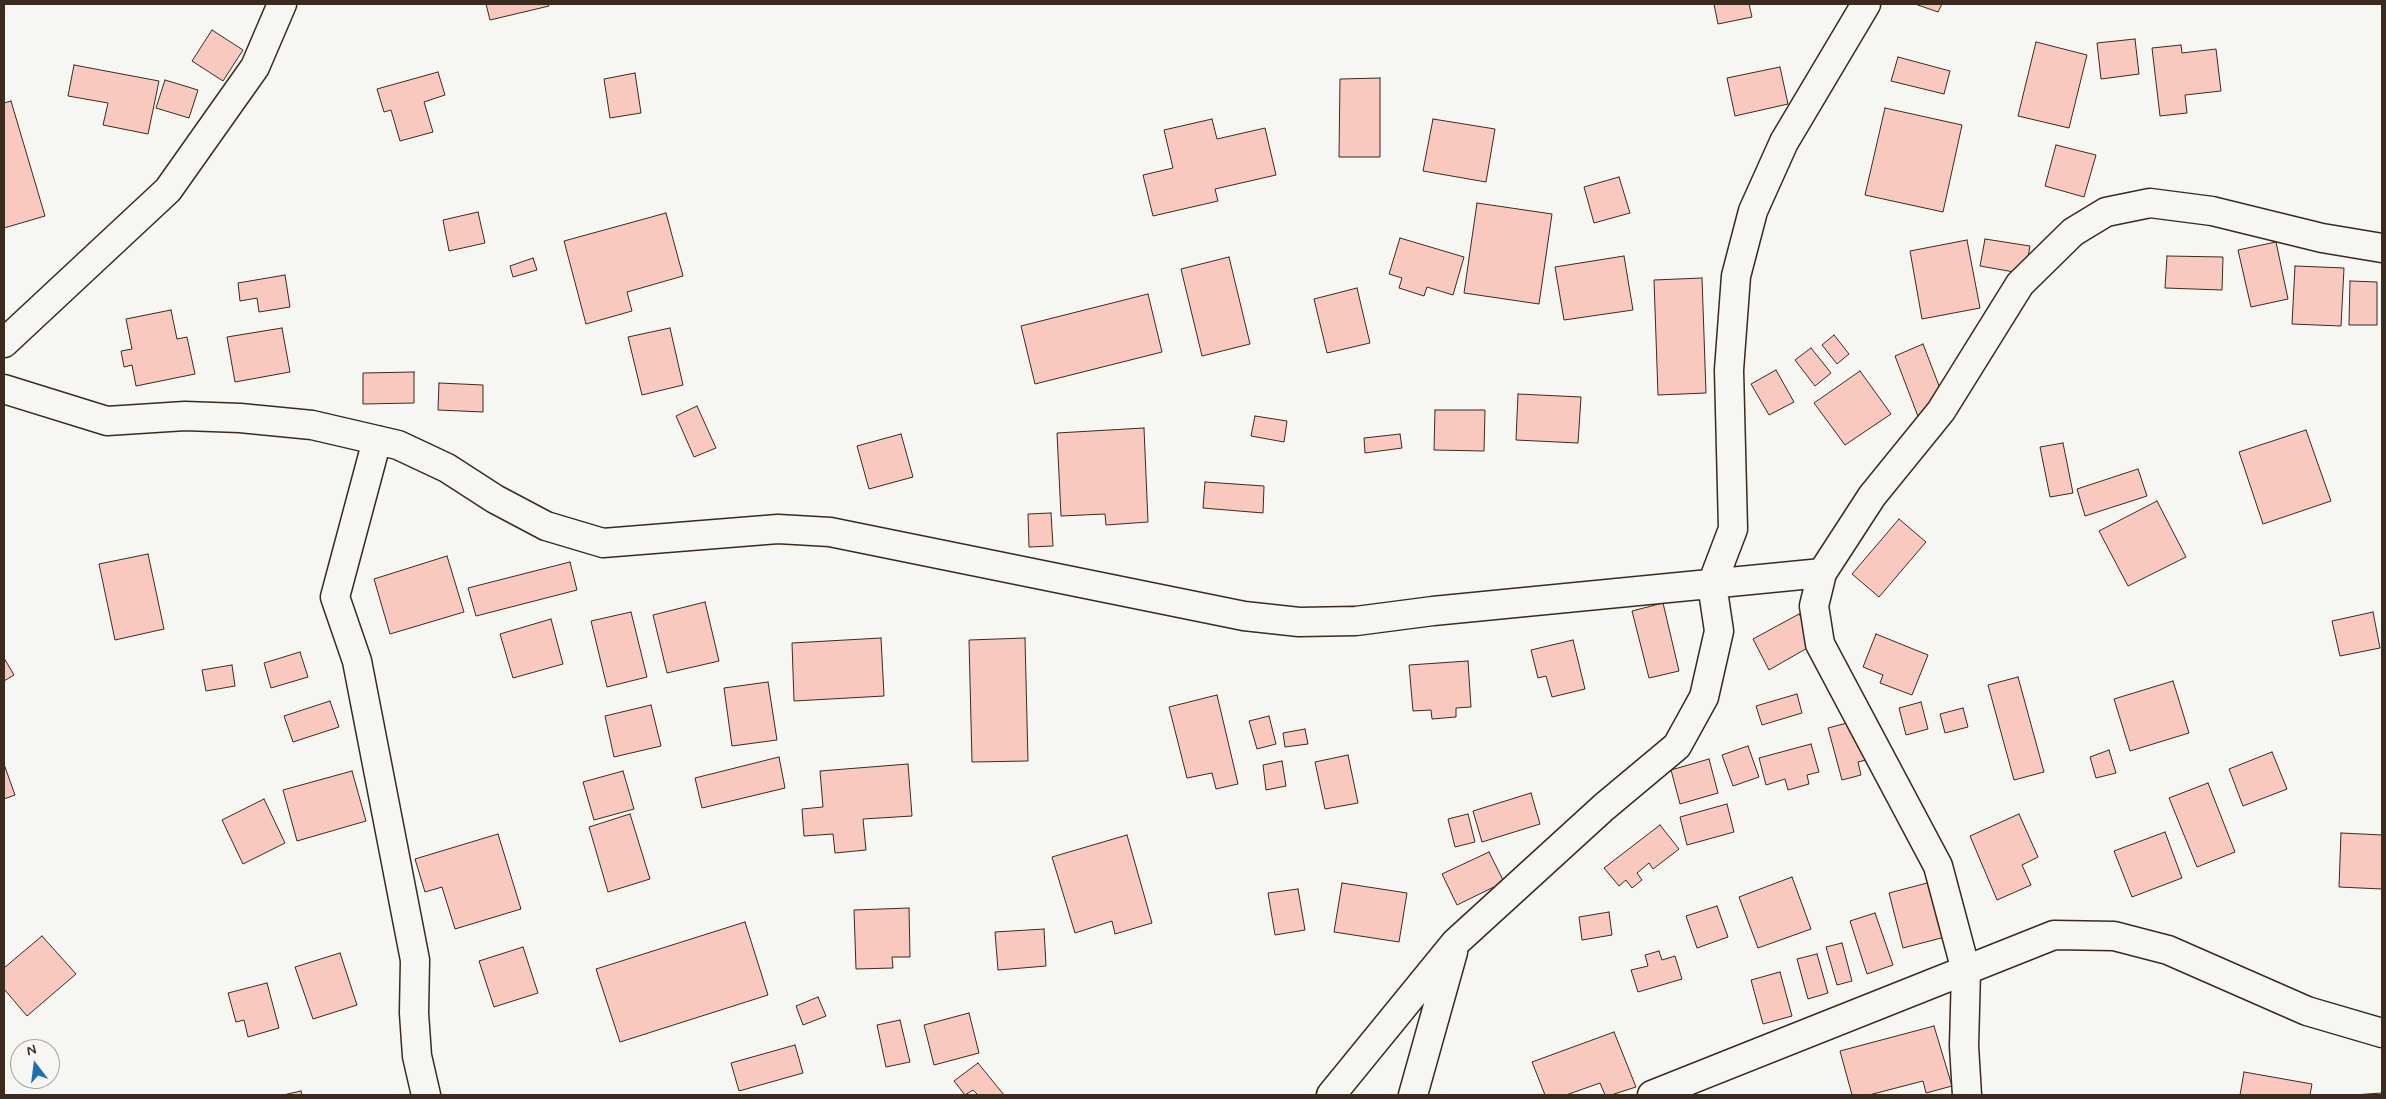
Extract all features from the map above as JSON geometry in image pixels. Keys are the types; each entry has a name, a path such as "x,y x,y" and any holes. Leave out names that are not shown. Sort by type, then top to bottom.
{"street":[{"path":"4,342 168,190 255,66 282,4"},
{"path":"1331,1095 1455,943 1604,807 1677,746 1704,697 1719,631 1712,584 1733,529 1729,370 1736,276 1754,212 1784,142 1866,4"},
{"path":"1967,1095 1964,1046 1966,971 1938,866 1820,644 1814,606 1822,573 1872,496 1941,411 2020,284 2073,232 2106,212 2150,203 2212,211 2322,238 2382,248"},
{"path":"4,389 107,421 185,416 240,418 312,425 398,445 447,468 495,499 546,526 602,543 778,529 830,532 1244,616 1299,622 1356,622 1433,611 1822,573"},
{"path":"377,440 335,597 357,662 415,960 414,1013 417,1056 426,1095"},
{"path":"1652,1095 2054,935 2114,936 2168,950 2307,1011 2382,1033"},
{"path":"1413,1095 1455,943"}],"building":[{"path":"486,4 548,4 549,6 490,20"},
{"path":"1714,4 1749,4 1752,17 1718,24"},
{"path":"1915,4 1942,4 1938,12"},
{"path":"212,30 243,50 223,81 192,61"},
{"path":"2135,39 2139,74 2101,79 2097,43"},
{"path":"2036,42 2087,55 2069,128 2018,116"},
{"path":"2181,45 2182,53 2216,49 2221,91 2185,95 2187,113 2160,116 2152,48"},
{"path":"1898,57 1950,71 1944,94 1891,81"},
{"path":"74,65 159,81 148,134 103,125 108,103 68,96"},
{"path":"1780,67 1788,104 1735,116 1727,78"},
{"path":"438,72 445,95 424,102 433,132 400,141 391,110 384,112 377,89"},
{"path":"635,73 641,113 610,118 604,79"},
{"path":"1380,78 1380,157 1339,157 1340,79"},
{"path":"165,80 198,90 189,118 156,108"},
{"path":"11,101 45,216 4,228 4,103"},
{"path":"1885,108 1962,125 1943,212 1865,195"},
{"path":"1212,119 1217,139 1265,128 1276,175 1215,189 1218,201 1153,216 1143,175 1173,168 1164,130"},
{"path":"1433,119 1495,129 1486,182 1423,171"},
{"path":"2056,145 2096,155 2084,197 2045,186"},
{"path":"1619,177 1630,213 1594,223 1584,187"},
{"path":"1477,203 1552,214 1539,304 1464,293"},
{"path":"478,212 485,243 449,251 443,220"},
{"path":"666,213 683,276 627,292 632,311 586,324 564,241"},
{"path":"1400,238 1464,257 1453,295 1427,287 1424,296 1399,288 1402,278 1389,274"},
{"path":"1985,239 2030,246 2025,274 1980,266"},
{"path":"1967,240 1980,308 1922,319 1910,251"},
{"path":"2276,242 2288,299 2251,307 2238,250"},
{"path":"1624,256 1633,310 1564,320 1555,267"},
{"path":"2167,256 2223,257 2222,290 2165,288"},
{"path":"1229,257 1250,344 1202,356 1181,269"},
{"path":"533,258 537,270 513,277 510,266"},
{"path":"2295,266 2344,268 2341,326 2292,324"},
{"path":"285,275 290,307 259,312 257,298 240,301 238,283"},
{"path":"1702,278 1706,393 1658,395 1654,280"},
{"path":"2350,281 2377,282 2377,325 2349,325"},
{"path":"1357,288 1370,343 1327,353 1314,299"},
{"path":"1148,294 1162,352 1035,384 1021,326"},
{"path":"171,310 177,339 187,337 195,374 136,386 132,365 124,367 121,351 132,349 126,319"},
{"path":"282,328 290,372 235,382 227,337"},
{"path":"670,328 683,385 642,395 628,337"},
{"path":"1834,335 1849,354 1837,364 1822,345"},
{"path":"1923,344 1941,391 1919,419 1895,356"},
{"path":"1811,348 1831,373 1815,386 1795,360"},
{"path":"1776,370 1794,402 1769,415 1751,384"},
{"path":"1860,371 1891,414 1845,445 1814,403"},
{"path":"414,372 414,403 363,404 363,373"},
{"path":"439,383 483,385 483,412 438,410"},
{"path":"1518,394 1581,397 1578,443 1516,440"},
{"path":"697,406 716,448 694,457 676,416"},
{"path":"1435,410 1485,410 1484,451 1434,450"},
{"path":"1255,416 1287,421 1284,442 1251,436"},
{"path":"1144,428 1148,522 1106,525 1105,514 1061,516 1057,433"},
{"path":"2306,430 2331,501 2263,524 2239,452"},
{"path":"901,434 913,477 869,489 857,446"},
{"path":"1400,434 1402,448 1365,453 1364,438"},
{"path":"2063,443 2073,493 2050,497 2040,447"},
{"path":"2138,469 2147,496 2085,516 2077,489"},
{"path":"1205,482 1264,486 1263,513 1203,508"},
{"path":"2157,501 2186,557 2128,586 2099,531"},
{"path":"1051,513 1053,546 1029,547 1028,514"},
{"path":"1899,519 1926,542 1879,597 1852,574"},
{"path":"148,554 164,629 115,640 99,564"},
{"path":"447,556 464,612 390,634 374,579"},
{"path":"570,562 577,590 476,616 468,588"},
{"path":"705,602 719,661 667,673 653,615"},
{"path":"1663,603 1679,671 1649,678 1632,611"},
{"path":"631,612 647,677 607,687 591,621"},
{"path":"2373,612 2380,648 2340,656 2332,621"},
{"path":"1799,614 1816,643 1769,670 1753,639"},
{"path":"551,619 563,664 513,678 500,634"},
{"path":"1876,634 1928,655 1912,695 1880,683 1883,675 1863,667"},
{"path":"881,638 884,696 794,701 792,643"},
{"path":"1025,638 1028,761 972,762 969,640"},
{"path":"1573,640 1585,689 1552,697 1546,676 1538,678 1531,650"},
{"path":"300,652 308,677 271,688 264,663"},
{"path":"4,658 14,675 4,681"},
{"path":"1468,661 1471,707 1456,708 1456,717 1432,719 1431,710 1413,711 1409,665"},
{"path":"232,665 235,686 206,691 202,670"},
{"path":"2018,677 2044,772 2014,780 1988,685"},
{"path":"2173,681 2189,733 2130,751 2114,699"},
{"path":"768,682 777,740 732,746 724,688"},
{"path":"1797,694 1802,713 1762,725 1756,706"},
{"path":"1217,695 1238,784 1216,789 1212,773 1187,778 1169,707"},
{"path":"330,701 339,727 293,742 284,716"},
{"path":"1921,702 1928,729 1906,735 1899,708"},
{"path":"651,705 661,746 614,757 605,716"},
{"path":"1963,708 1968,727 1945,733 1940,714"},
{"path":"1269,716 1276,744 1257,749 1249,721"},
{"path":"1847,723 1849,730 1862,727 1870,759 1858,762 1861,775 1842,780 1828,728"},
{"path":"1305,729 1308,744 1285,747 1283,733"},
{"path":"1811,744 1819,772 1807,775 1809,784 1788,790 1785,779 1766,785 1759,758"},
{"path":"1748,746 1759,777 1733,786 1722,755"},
{"path":"2109,750 2116,773 2096,778 2090,757"},
{"path":"2272,752 2287,789 2243,806 2229,769"},
{"path":"1348,755 1358,803 1325,809 1315,762"},
{"path":"779,757 785,788 702,808 695,778"},
{"path":"1709,759 1718,793 1680,804 1671,770"},
{"path":"1282,761 1286,786 1266,790 1263,765"},
{"path":"908,764 912,816 863,819 866,850 835,853 833,834 804,836 802,809 823,807 820,771"},
{"path":"4,768 15,795 4,799"},
{"path":"352,771 366,821 297,841 283,790"},
{"path":"623,771 634,809 594,820 583,782"},
{"path":"2208,783 2235,852 2197,867 2169,798"},
{"path":"1531,793 1540,824 1482,842 1473,811"},
{"path":"264,799 285,843 243,864 222,820"},
{"path":"1727,804 1734,832 1687,845 1680,817"},
{"path":"630,814 650,879 608,892 589,827"},
{"path":"1468,814 1475,842 1455,847 1448,819"},
{"path":"2019,814 2038,857 2022,865 2031,885 1997,900 1970,836"},
{"path":"1660,825 1679,849 1653,869 1649,863 1637,873 1642,880 1632,888 1626,880 1619,886 1604,868"},
{"path":"2165,832 2182,878 2132,897 2114,851"},
{"path":"2341,833 2382,835 2382,889 2339,887"},
{"path":"498,834 521,909 455,929 442,887 425,892 415,859"},
{"path":"1127,835 1152,923 1115,934 1112,921 1075,933 1052,857"},
{"path":"1489,852 1504,882 1457,905 1442,874"},
{"path":"1792,877 1811,929 1758,948 1739,897"},
{"path":"1931,882 1945,937 1903,948 1889,893"},
{"path":"1342,883 1407,893 1399,942 1334,932"},
{"path":"1298,889 1305,930 1275,935 1268,893"},
{"path":"1717,906 1728,937 1697,948 1686,916"},
{"path":"909,908 910,957 892,957 893,968 856,969 854,910"},
{"path":"1609,912 1612,935 1582,940 1579,917"},
{"path":"1875,913 1893,965 1867,974 1850,921"},
{"path":"745,922 768,995 620,1042 596,969"},
{"path":"1044,929 1046,966 998,970 995,932"},
{"path":"42,936 76,974 27,1016 4,989 4,968"},
{"path":"1842,943 1852,981 1837,985 1826,947"},
{"path":"523,947 538,993 494,1007 479,961"},
{"path":"1659,951 1662,960 1675,956 1682,979 1638,992 1631,970 1648,966 1645,955"},
{"path":"340,953 357,1005 313,1019 295,967"},
{"path":"1817,954 1828,993 1808,999 1797,959"},
{"path":"1780,972 1792,1016 1763,1024 1751,980"},
{"path":"267,983 279,1028 248,1037 244,1020 236,1022 228,993"},
{"path":"818,997 826,1016 803,1025 796,1006"},
{"path":"969,1013 979,1053 934,1065 924,1025"},
{"path":"900,1020 910,1062 886,1067 877,1025"},
{"path":"1934,1026 1952,1086 1926,1093 1923,1081 1869,1095 1852,1095 1840,1051"},
{"path":"1614,1032 1636,1087 1605,1095 1600,1083 1566,1095 1545,1095 1532,1062"},
{"path":"795,1045 803,1073 739,1091 731,1063"},
{"path":"978,1063 1004,1095 978,1095 973,1090 965,1095 954,1081"},
{"path":"2244,1072 2312,1084 2310,1095 2240,1095"},
{"path":"301,1091 302,1095 283,1095"},
{"path":"2382,1093 2382,1095 2353,1095"}]}
